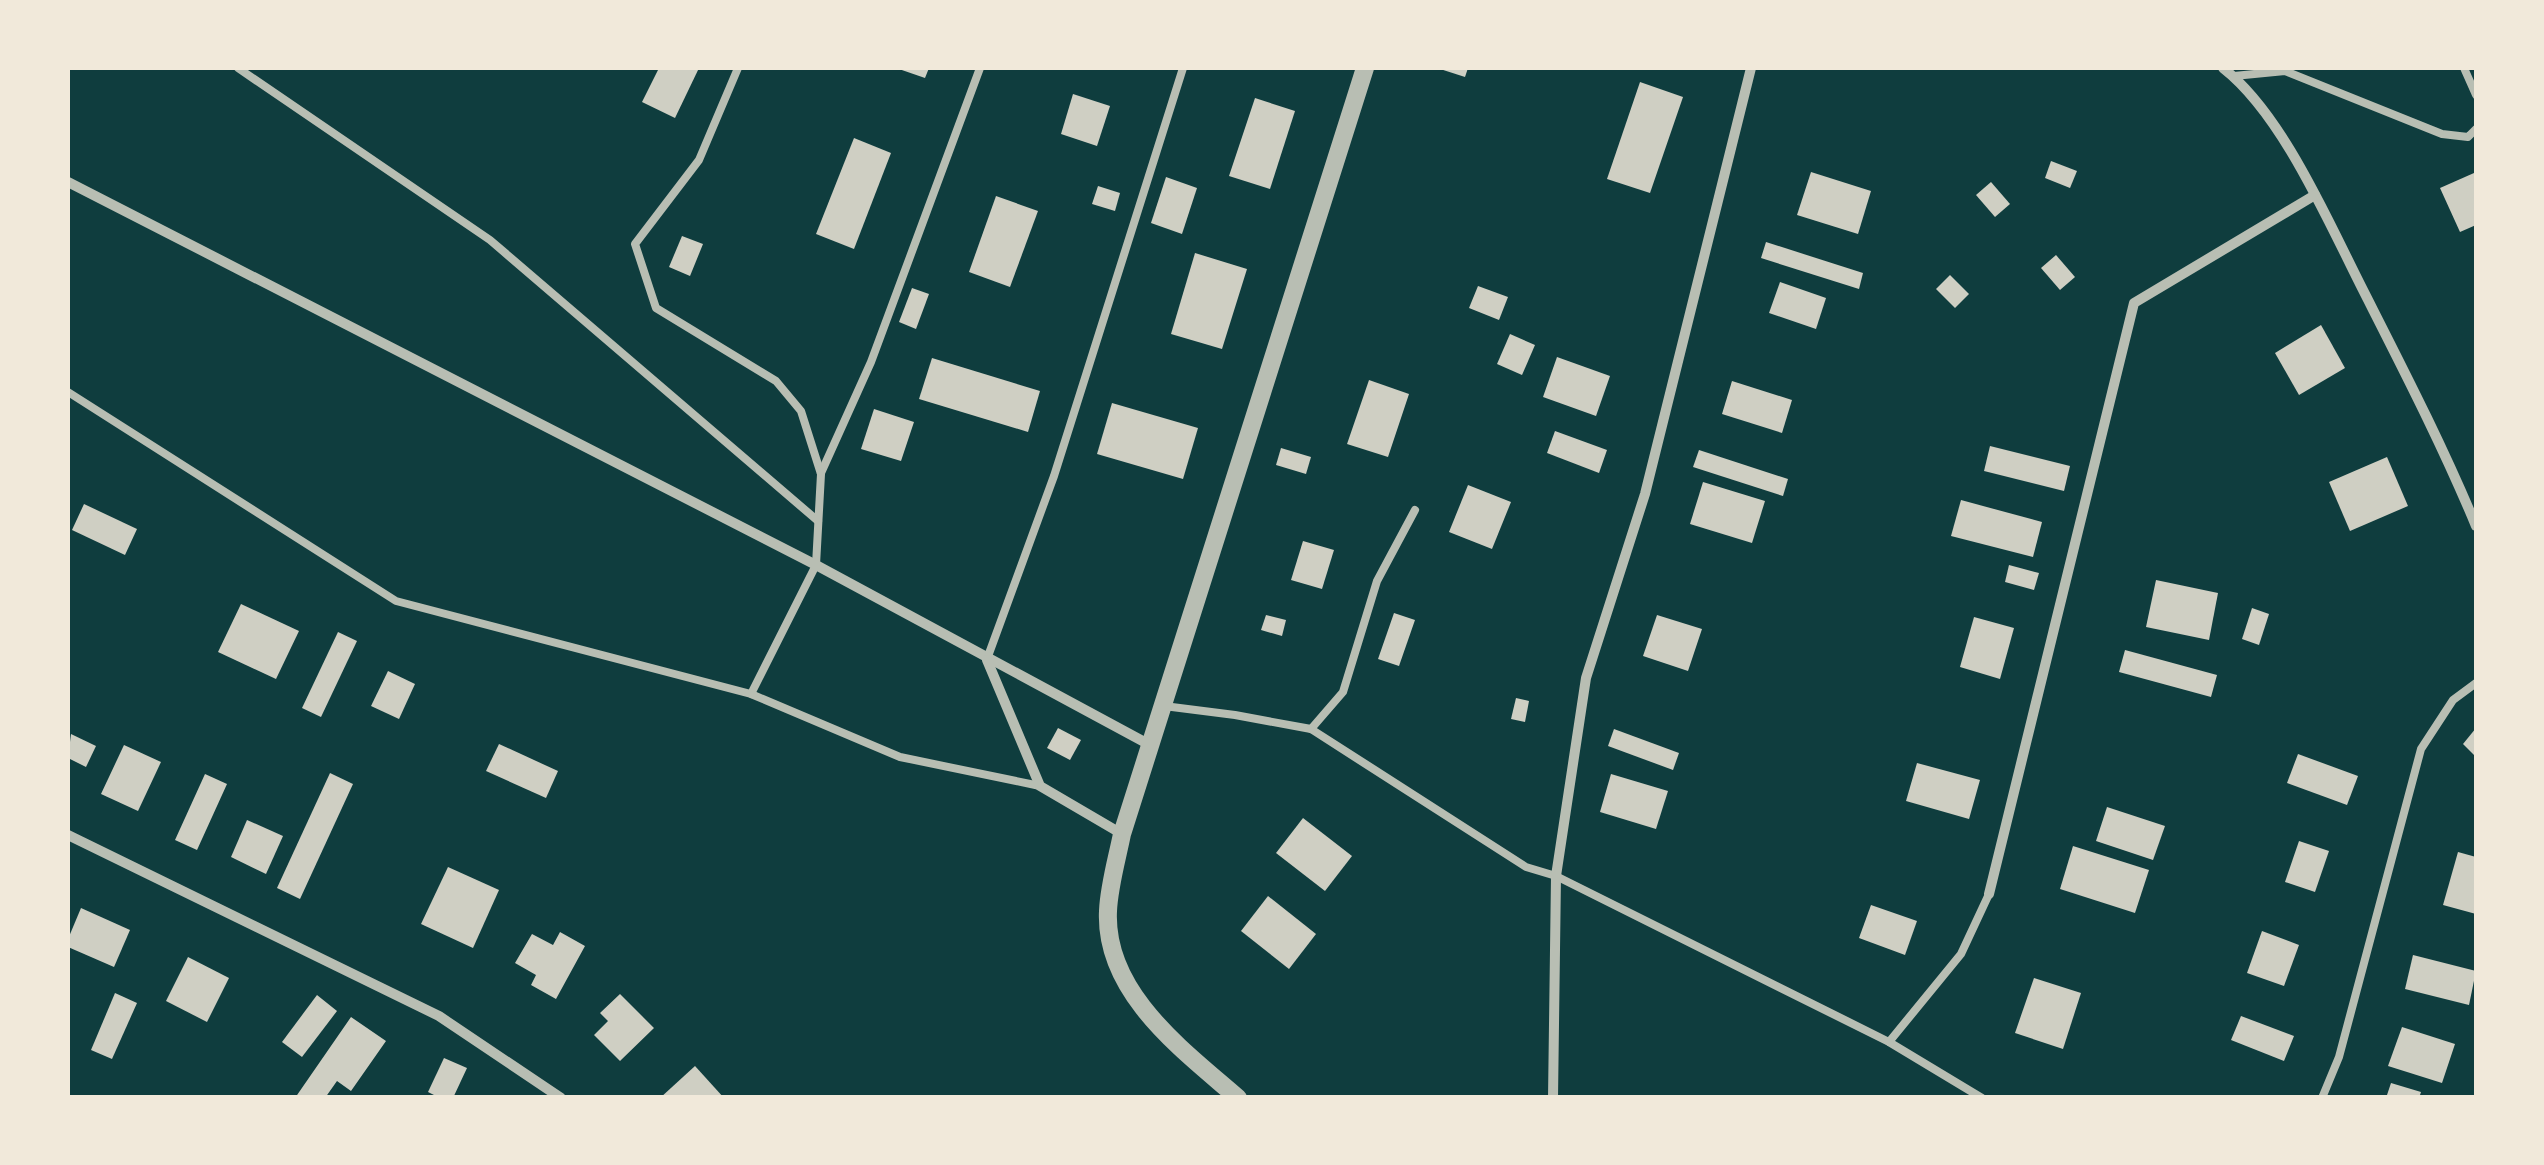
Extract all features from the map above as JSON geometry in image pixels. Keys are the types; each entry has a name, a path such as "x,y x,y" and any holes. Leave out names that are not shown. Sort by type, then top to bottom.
{"street":[{"path":"1238,1098 1164,1034 1118,971 1108,914 1122,834 1365,68"},
{"path":"1553,1098 1556,876 1586,678 1645,494 1751,68"},
{"path":"2223,68 2263,111 2315,196 2451,464 2476,526"},
{"path":"68,182 816,565 1150,745"},
{"path":"1990,894 2134,302 2315,196"},
{"path":"987,659 1040,786 1122,834"},
{"path":"68,835 439,1016 561,1098"}],"lane":[{"path":"238,68 490,240 818,521"},
{"path":"738,68 699,160 635,244 656,308 776,381 801,411 821,474"},
{"path":"750,694 816,565 821,474 870,362 980,68"},
{"path":"987,659 1054,476 1184,68"},
{"path":"2464,68 2476,95"},
{"path":"2234,76 2286,71 2442,134 2468,137 2476,129"},
{"path":"68,392 396,601 750,694 900,757 1040,786"},
{"path":"1311,729 1342,692 1377,581 1415,510"},
{"path":"2322,1098 2339,1057 2421,750 2453,700 2476,684"},
{"path":"1162,706 1235,714 1311,729 1526,867 1556,876 1889,1042 1982,1098"},
{"path":"1889,1042 1961,954 1990,894"}],"building":[{"path":"659,68 699,68 675,118 642,102"},
{"path":"896,68 929,68 925,78"},
{"path":"1437,68 1468,68 1465,77"},
{"path":"1640,82 1683,97 1650,193 1607,179"},
{"path":"1073,94 1110,106 1097,146 1061,134"},
{"path":"1255,98 1295,111 1270,189 1229,176"},
{"path":"854,138 891,153 854,249 816,234"},
{"path":"2051,161 2077,171 2070,188 2045,178"},
{"path":"1811,172 1871,191 1858,234 1797,215"},
{"path":"2474,173 2476,225 2460,232 2440,188"},
{"path":"1166,177 1197,188 1182,234 1151,223"},
{"path":"1991,182 2010,204 1995,217 1976,195"},
{"path":"1098,186 1120,193 1115,211 1092,204"},
{"path":"996,196 1038,211 1010,287 969,272"},
{"path":"682,236 703,244 690,276 669,267"},
{"path":"1766,242 1863,273 1859,289 1761,258"},
{"path":"1195,253 1247,269 1222,349 1171,334"},
{"path":"2056,255 2075,277 2060,290 2041,268"},
{"path":"1950,275 1969,294 1955,308 1936,289"},
{"path":"1780,282 1826,298 1816,329 1769,313"},
{"path":"1478,286 1508,297 1499,320 1469,308"},
{"path":"912,288 929,294 916,329 899,322"},
{"path":"2321,325 2345,368 2299,395 2275,353"},
{"path":"1510,334 1535,345 1522,375 1497,364"},
{"path":"1557,357 1610,376 1596,416 1543,397"},
{"path":"932,358 1040,391 1028,432 919,399"},
{"path":"1369,380 1409,394 1388,457 1347,444"},
{"path":"1732,381 1792,400 1782,433 1722,414"},
{"path":"1112,403 1198,428 1183,479 1097,454"},
{"path":"874,409 914,422 901,461 861,449"},
{"path":"1555,431 1607,450 1599,473 1547,453"},
{"path":"1990,446 2070,466 2064,491 1984,471"},
{"path":"1281,448 1311,457 1306,474 1276,465"},
{"path":"1699,450 1788,479 1783,496 1693,467"},
{"path":"2387,457 2408,506 2350,531 2329,482"},
{"path":"1703,482 1765,501 1752,543 1690,524"},
{"path":"1468,485 1511,502 1492,549 1449,532"},
{"path":"1961,500 2042,522 2033,557 1951,536"},
{"path":"84,504 137,529 125,555 72,530"},
{"path":"1303,541 1334,550 1322,589 1291,580"},
{"path":"2009,565 2039,573 2034,590 2005,582"},
{"path":"2156,580 2218,593 2209,640 2146,627"},
{"path":"241,604 299,631 276,679 218,652"},
{"path":"2252,608 2269,614 2259,645 2242,639"},
{"path":"1394,613 1415,620 1399,666 1378,659"},
{"path":"1266,615 1286,620 1282,636 1261,630"},
{"path":"1657,615 1702,629 1688,671 1643,656"},
{"path":"1974,617 2014,628 2000,679 1960,667"},
{"path":"338,632 357,641 321,717 302,708"},
{"path":"2125,650 2217,675 2211,697 2119,672"},
{"path":"388,671 415,684 399,719 371,706"},
{"path":"1516,698 1529,701 1525,722 1511,719"},
{"path":"1058,728 1081,740 1070,760 1047,748"},
{"path":"2476,728 2476,757 2463,744"},
{"path":"1614,729 1679,753 1673,770 1608,746"},
{"path":"71,734 96,746 86,767 68,758"},
{"path":"499,744 558,771 546,798 486,771"},
{"path":"124,745 161,762 138,811 101,794"},
{"path":"2298,754 2358,776 2347,805 2287,783"},
{"path":"1917,763 1980,780 1969,819 1906,801"},
{"path":"330,773 353,784 300,899 277,888"},
{"path":"205,774 227,784 197,850 175,840"},
{"path":"1611,774 1668,791 1656,829 1600,812"},
{"path":"2107,807 2165,826 2153,860 2096,841"},
{"path":"1303,818 1352,856 1325,891 1276,853"},
{"path":"247,820 283,836 266,874 231,857"},
{"path":"2299,841 2329,851 2315,892 2285,882"},
{"path":"2073,846 2149,870 2135,913 2060,889"},
{"path":"2458,852 2476,857 2476,914 2443,905"},
{"path":"448,867 499,890 473,948 421,924"},
{"path":"1268,896 1316,934 1289,969 1241,931"},
{"path":"1871,905 1917,921 1905,955 1859,938"},
{"path":"81,908 130,930 114,967 68,947"},
{"path":"2262,931 2299,945 2284,986 2247,973"},
{"path":"560,932 585,946 556,999 531,985 536,975 515,963 532,934 553,945"},
{"path":"2413,955 2476,971 2469,1005 2405,989"},
{"path":"188,957 229,978 207,1022 166,1001"},
{"path":"2034,978 2081,993 2063,1049 2015,1033"},
{"path":"115,993 137,1003 112,1059 91,1050"},
{"path":"620,994 654,1028 620,1061 594,1035 608,1021 600,1013"},
{"path":"317,995 337,1011 302,1057 282,1042"},
{"path":"2241,1016 2294,1036 2284,1061 2231,1040"},
{"path":"351,1017 386,1041 351,1091 337,1081 325,1098 295,1098"},
{"path":"2402,1027 2455,1044 2442,1083 2388,1066"},
{"path":"444,1058 467,1068 453,1098 440,1098 428,1092"},
{"path":"695,1066 724,1098 660,1098"},
{"path":"2391,1083 2421,1092 2419,1098 2386,1098"}]}
